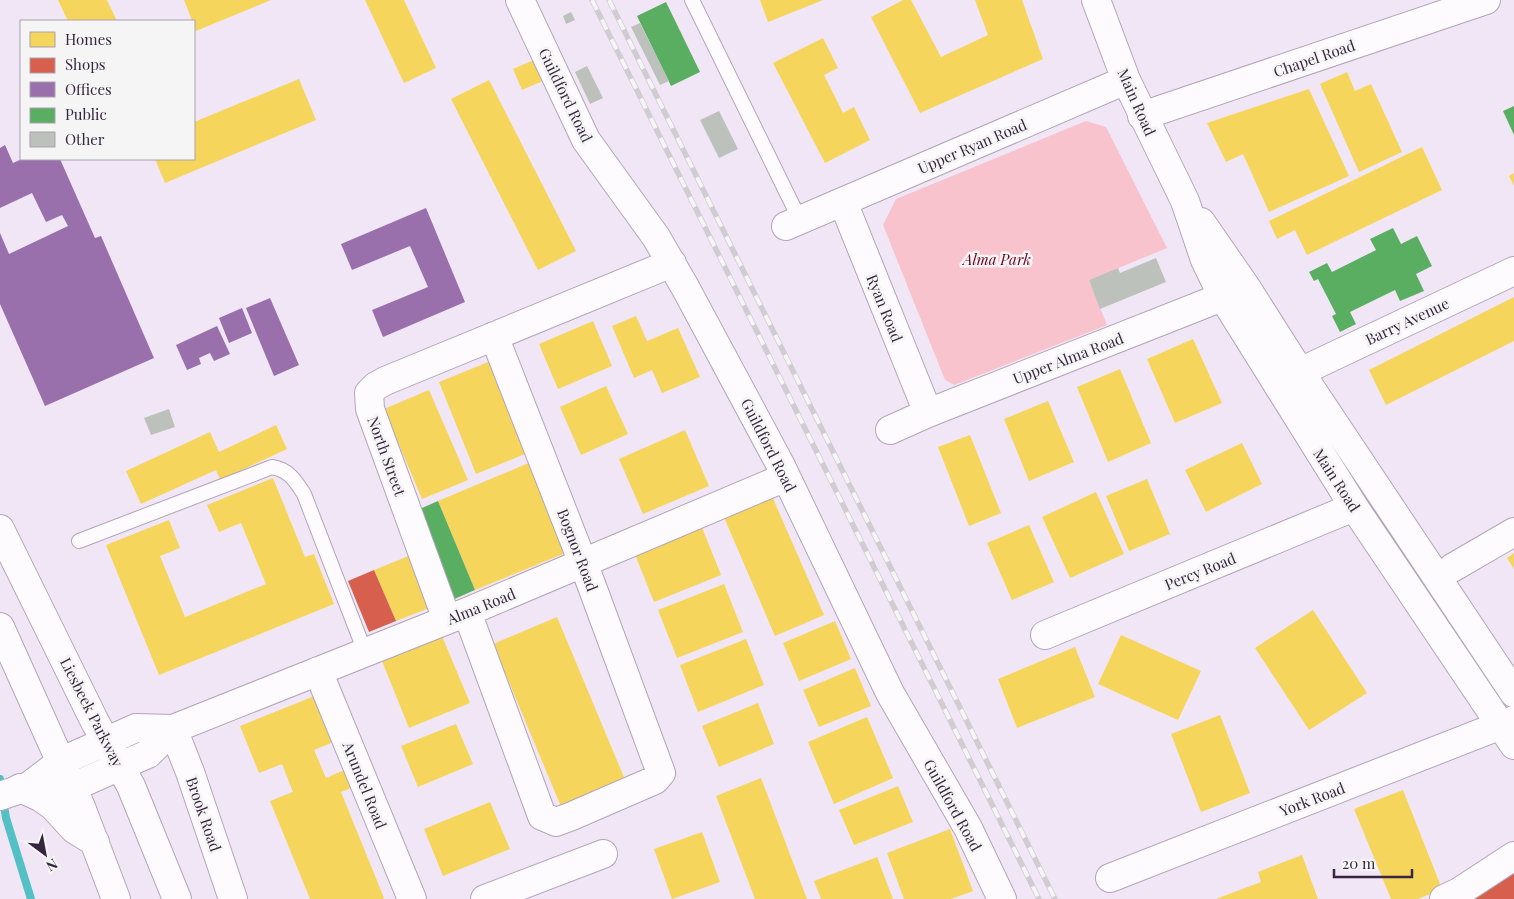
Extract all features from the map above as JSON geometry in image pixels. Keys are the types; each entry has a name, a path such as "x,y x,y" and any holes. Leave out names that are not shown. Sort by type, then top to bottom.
{"street":[{"name":"Guildford Road","path":"520,0 586,140 656,237 672,263 786,477 890,693 968,828 1002,899"},
{"name":"Main Road","path":"1096,0 1126,80 1142,116 1234,292 1354,507 1510,730"},
{"name":"Chapel Road","path":"1142,116 1486,0"},
{"name":"Upper Ryan Road","path":"812,215 1126,80"},
{"name":"Ryan Road","path":"812,215 928,413"},
{"path":"494,336 672,263"},
{"name":"Barry Avenue","path":"1300,372 1514,271"},
{"name":"Main Road","path":"1234,292 1300,372 1514,693"},
{"name":"Upper Alma Road","path":"890,430 928,413 1234,292"},
{"name":"Bognor Road","path":"457,616 542,816 556,822 638,788 655,780 661,773 583,563 494,336"},
{"name":"North Street","path":"457,616 370,409 369,393 385,381 494,336"},
{"name":"Alma Road","path":"17,790 73,787 148,754 173,729 457,616 786,477"},
{"name":"Percy Road","path":"1045,635 1354,507"},
{"name":"Liesbeek Parkway","path":"0,529 95,722 130,786 177,899"},
{"path":"1452,568 1514,532"},
{"path":"0,627 62,761 116,899"},
{"name":"Arundel Road","path":"318,671 412,899"},
{"name":"Alma Road","path":"17,790 62,761 136,728 173,729"},
{"name":"Brook Road","path":"173,729 190,772 233,899"},
{"name":"York Road","path":"1110,878 1510,730"},
{"path":"17,790 40,797 53,806 74,829 95,842"},
{"path":"485,899 603,854"},
{"path":"1444,899 1459,892 1514,856"}],"lane":[{"path":"692,0 812,215"},
{"path":"79,541 272,467 282,468 290,474 304,494 365,652"}],"green space":[{"name":"Alma Park","path":"1086,121 1106,127 1167,248 1089,280 1107,325 954,385 945,380 883,225 896,199"}],"building: Homes":[{"path":"58,0 107,0 117,20 68,20"},
{"path":"184,0 271,0 196,31 195,20 192,20"},
{"path":"365,0 404,0 436,68 404,83"},
{"path":"760,0 823,0 768,22"},
{"path":"903,0 911,0 941,57 988,35 975,0 1022,0 1043,59 920,113 871,17"},
{"path":"823,38 838,68 824,75 843,113 854,107 870,140 825,163 773,63"},
{"path":"534,60 543,81 522,90 513,69"},
{"path":"1347,72 1355,91 1371,84 1402,152 1359,172 1320,84"},
{"path":"299,79 316,120 165,183 155,160 195,160 195,122"},
{"path":"489,80 576,251 538,270 451,99"},
{"path":"1309,89 1349,176 1269,212 1243,154 1226,162 1207,123"},
{"path":"1422,147 1442,190 1307,255 1295,230 1277,239 1269,221"},
{"path":"1514,173 1514,186 1509,176"},
{"path":"1514,297 1514,341 1386,405 1369,370"},
{"path":"636,316 647,341 678,328 700,377 662,393 652,370 634,378 612,326"},
{"path":"593,321 612,366 558,389 539,344"},
{"path":"1193,339 1222,403 1175,423 1147,359"},
{"path":"493,360 530,452 476,474 439,382"},
{"path":"1120,369 1151,443 1108,462 1077,387"},
{"path":"606,386 628,434 581,455 560,407"},
{"path":"429,390 468,480 422,499 384,409"},
{"path":"1048,401 1074,462 1029,481 1004,419"},
{"path":"276,425 287,449 220,480 216,470 141,504 126,471 210,432 219,452"},
{"path":"685,430 709,486 643,514 619,459"},
{"path":"970,435 1001,513 969,526 938,447"},
{"path":"1242,443 1262,484 1206,512 1185,470"},
{"path":"531,462 568,552 475,590 438,501"},
{"path":"273,478 305,557 314,554 334,604 159,675 106,545 169,520 180,548 160,556 185,617 266,584 241,523 219,532 207,505"},
{"path":"1147,479 1170,534 1129,551 1106,496"},
{"path":"1096,492 1124,554 1070,578 1042,517"},
{"path":"771,494 824,615 775,636 723,515"},
{"path":"701,525 721,575 654,602 634,552"},
{"path":"1029,525 1054,582 1012,600 987,543"},
{"path":"1514,553 1514,569 1507,558"},
{"path":"411,555 432,607 396,621 374,570"},
{"path":"724,584 743,632 677,658 658,610"},
{"path":"1313,610 1367,693 1309,730 1255,648"},
{"path":"557,617 626,782 562,809 493,644"},
{"path":"835,621 851,659 799,681 783,643"},
{"path":"1121,635 1201,671 1178,720 1098,684"},
{"path":"442,636 470,703 409,728 382,661"},
{"path":"746,639 764,685 698,712 680,665"},
{"path":"1075,647 1095,697 1017,728 998,679"},
{"path":"855,668 871,706 819,727 803,690"},
{"path":"322,693 341,739 314,750 326,778 349,768 356,786 341,792 383,899 310,899 270,801 293,792 282,764 259,773 240,726"},
{"path":"758,703 774,744 719,767 702,726"},
{"path":"1220,715 1250,793 1201,812 1171,734"},
{"path":"867,717 893,778 834,804 808,742"},
{"path":"456,724 473,764 418,787 401,746"},
{"path":"761,778 807,899 755,899 716,796"},
{"path":"898,786 913,822 854,845 839,810"},
{"path":"1403,790 1442,889 1418,899 1391,899 1354,809"},
{"path":"490,802 510,849 443,876 424,829"},
{"path":"950,829 973,891 951,899 904,899 887,853"},
{"path":"702,832 720,882 672,899 654,849"},
{"path":"1302,855 1318,899 1216,899 1261,882 1258,872"},
{"path":"877,857 893,899 821,899 814,881"}],"building: Shops":[{"path":"374,570 396,621 369,632 348,581"},
{"path":"1514,869 1514,899 1468,899"}],"building: Offices":[{"path":"5,145 13,163 20,160 60,160 95,238 101,236 154,358 45,406 0,304 0,233 9,254 68,226 62,215 46,222 32,193 0,208 0,148"},
{"path":"426,208 465,302 383,337 372,310 428,287 410,246 352,270 341,244"},
{"path":"270,298 299,365 274,376 246,308"},
{"path":"242,308 252,333 229,343 219,318"},
{"path":"217,326 230,354 214,361 210,353 199,358 201,364 187,370 176,345"}],"building: Public":[{"path":"666,2 700,72 671,86 637,16"},
{"path":"1514,106 1514,135 1503,111"},
{"path":"1393,228 1401,244 1417,236 1432,266 1416,274 1424,291 1400,301 1395,290 1350,312 1356,324 1340,332 1332,316 1336,314 1318,279 1314,281 1309,272 1327,263 1332,272 1376,250 1370,239"},
{"path":"438,501 475,590 452,600 415,511"}],"building: Other":[{"path":"571,12 575,20 566,24 563,16"},
{"path":"640,23 669,81 660,85 631,27"},
{"path":"587,66 603,98 590,104 575,72"},
{"path":"719,111 738,149 719,158 700,120"},
{"path":"1156,258 1166,282 1100,309 1089,280 1118,268 1120,273"},
{"path":"169,409 175,427 151,435 144,418"}],"waterway":[{"path":"0,779 6,818 31,899"}],"railway":[{"path":"592,0 1039,899"},
{"path":"609,0 1055,899"}]}
